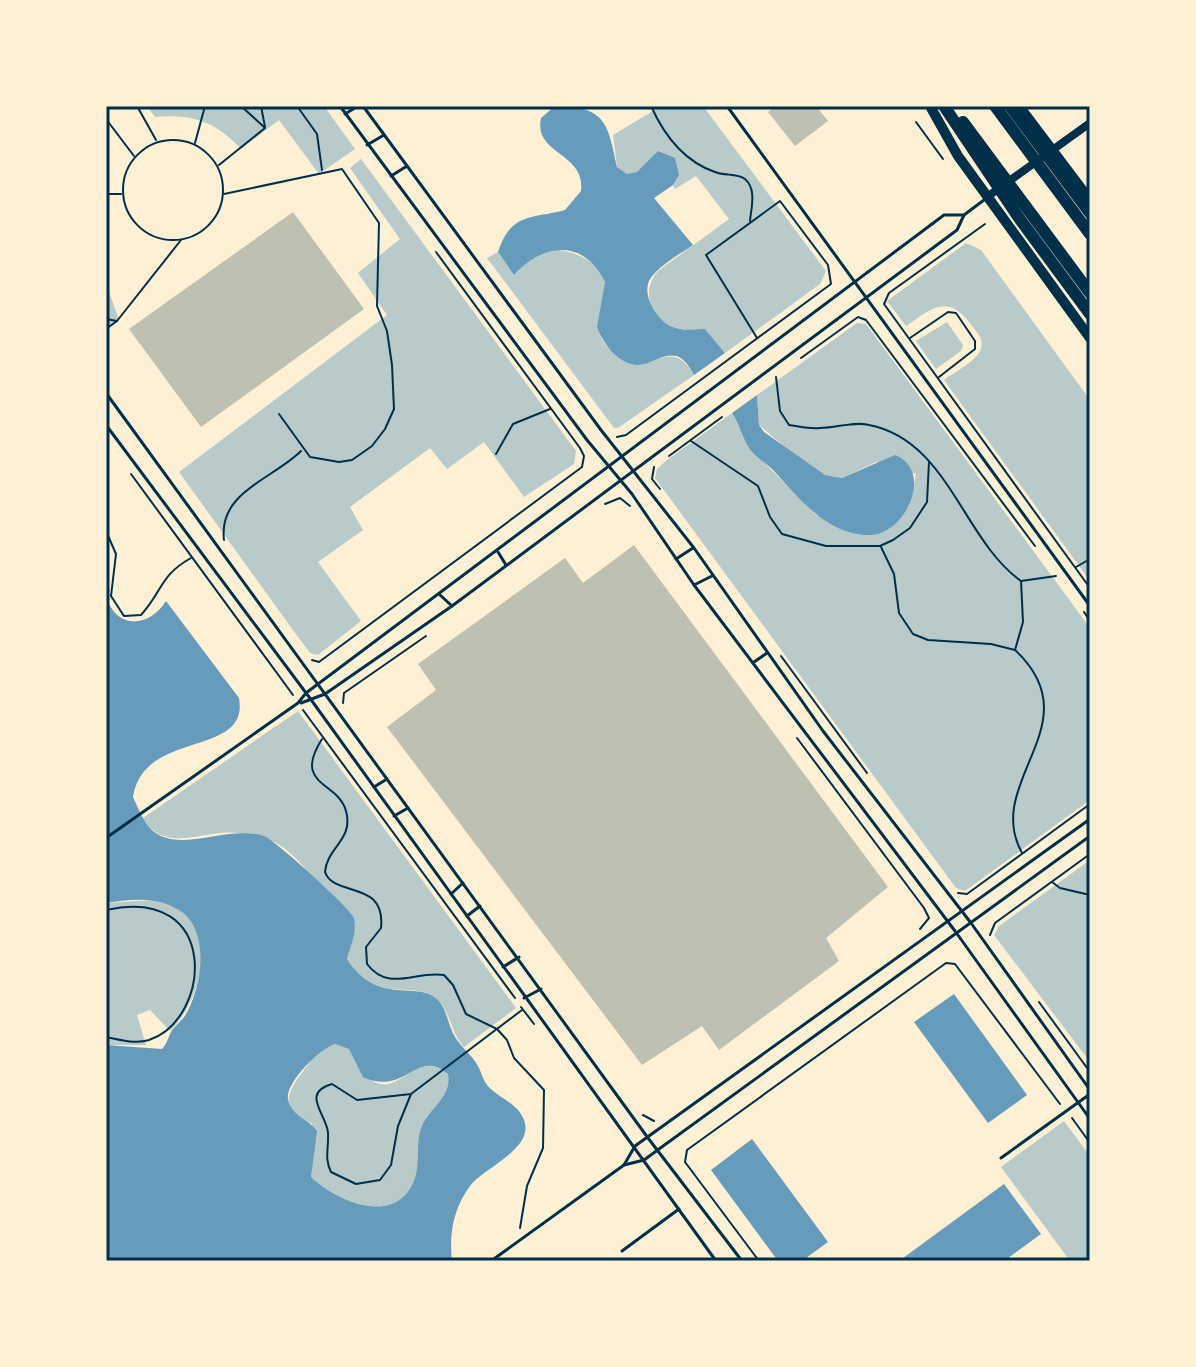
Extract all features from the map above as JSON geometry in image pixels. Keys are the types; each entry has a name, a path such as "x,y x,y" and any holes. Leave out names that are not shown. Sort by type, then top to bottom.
{"highway":[{"path":"944,106 1019,218 1090,314"},
{"path":"951,106 1090,293"},
{"path":"995,106 1090,234"},
{"path":"1010,106 1090,213"}],"main road":[{"path":"930,106 987,197 1090,338"},
{"path":"1019,106 1090,200"}],"street":[{"path":"987,197 1090,123"}],"lane":[{"path":"340,106 619,478 694,585 955,931 1090,1119"},
{"path":"345,114 360,106 384,135 971,923 1090,1092 1001,1158"},
{"path":"727,106 1090,606"},
{"path":"367,145 384,135"},
{"path":"391,176 407,166"},
{"path":"298,703 312,701 325,694 452,606 619,478 957,230 964,215 987,197"},
{"path":"106,838 140,811 298,703 306,693 944,215 964,215"},
{"path":"106,393 648,1138 742,1261"},
{"path":"106,425 312,701 716,1261"},
{"path":"676,559 694,548"},
{"path":"498,552 506,565"},
{"path":"694,585 714,575"},
{"path":"440,595 452,606"},
{"path":"753,663 767,653"},
{"path":"374,787 387,779"},
{"path":"394,816 408,808"},
{"path":"624,1165 635,1146 1090,819"},
{"path":"491,1261 520,1237 624,1165 644,1160 955,931 971,923 1090,836"},
{"path":"451,894 463,883"},
{"path":"467,916 480,906"},
{"path":"503,967 519,957"},
{"path":"524,998 541,989"},
{"path":"622,1251 679,1209"}],"path":[{"path":"137,106 157,142"},
{"path":"195,145 205,106"},
{"path":"241,106 265,128"},
{"path":"261,106 265,128"},
{"path":"297,106 317,134 322,172"},
{"path":"651,106 661,129 677,148 708,170 743,177 748,182 753,198 750,223"},
{"path":"106,119 135,157"},
{"path":"916,122 943,159"},
{"path":"218,166 265,128"},
{"path":"106,329 117,321 182,239 211,224 224,194 218,166 205,150 174,139 157,142 135,157 123,181 123,194 136,224 165,239 182,239"},
{"path":"224,194 342,169 379,223 377,306 387,331 394,409 381,436 352,460 323,461 302,449 279,414"},
{"path":"106,194 123,194"},
{"path":"611,432 616,437 626,435 831,284 832,273 780,201 706,255 757,338"},
{"path":"985,224 884,298 884,304 1090,588"},
{"path":"308,658 319,662 582,467 584,456 580,448 431,245"},
{"path":"910,339 948,312 956,313 975,341 975,349 938,378"},
{"path":"801,358 858,317 866,320 1038,550"},
{"path":"106,319 117,321"},
{"path":"764,385 776,376 780,411 789,425 820,428 870,425 895,434 929,461 998,563 1021,581 1057,576"},
{"path":"496,454 513,424 551,409"},
{"path":"667,458 727,413"},
{"path":"690,441 758,486 770,517 782,534 804,543 826,546 880,546 902,535 922,513 929,493 929,461"},
{"path":"224,545 223,533 229,508 302,449"},
{"path":"123,464 540,1033"},
{"path":"655,466 651,472 652,479 659,489"},
{"path":"602,506 620,498 638,512"},
{"path":"106,531 116,554 111,596 124,616 141,615 152,603 171,570 192,557"},
{"path":"880,546 894,574 899,613 913,634 928,640 991,644 1015,650 1042,684 1046,701 1012,813 1014,838 1022,854"},
{"path":"1075,568 1090,559"},
{"path":"1015,650 1023,622 1021,581"},
{"path":"342,704 344,693 427,635"},
{"path":"782,656 876,784"},
{"path":"795,734 924,908 929,918 911,937"},
{"path":"323,738 314,752 313,769 322,787 338,795 348,822 345,839 326,859 325,872 333,884 368,895 378,908 382,923 366,947 367,964 385,979 444,975 453,985 466,1014 497,1029 507,1040 514,1058 544,1090 543,1148 525,1193 520,1237"},
{"path":"951,887 956,893 967,894 1090,804"},
{"path":"991,936 995,923 1090,854"},
{"path":"1051,882 1060,888 1090,895"},
{"path":"106,910 136,906 173,916 190,936 194,967 186,1004 179,1017 159,1034 149,1040 133,1041 106,1037"},
{"path":"759,1261 685,1162 687,1150 946,963 955,964 1090,1143"},
{"path":"1034,996 1090,1072"},
{"path":"411,1094 398,1126 391,1165 380,1180 361,1184 331,1172 325,1159 328,1131 315,1104 320,1090 332,1084 357,1100 411,1094 523,1010"},
{"path":"643,1116 653,1122 665,1116"}],"shaded area":[{"path":"147,106 324,106 355,149 319,174 279,120 241,149 222,132 202,121 155,117"},
{"path":"661,106 703,106 826,271 820,284 725,353 705,329 679,329 663,321 650,301 650,286 658,271 729,219 696,176 675,189 673,185 679,175 627,174 617,167 613,135"},
{"path":"361,159 576,451 574,464 524,497 484,442 447,469 430,448 350,507 363,530 318,562 361,621 318,655 310,653 179,472 387,315 358,273 400,239 350,168"},
{"path":"966,243 981,250 1090,400 1090,581 944,380 979,353 980,336 956,309 940,306 906,326 887,301"},
{"path":"551,249 580,256 597,267 602,275 605,295 599,332 612,351 640,365 664,357 677,357 694,375 618,428 614,428 487,258 498,252 514,275 526,261"},
{"path":"106,283 119,320 106,329"},
{"path":"947,322 963,345 961,351 936,369 916,341"},
{"path":"857,323 866,324 1090,628 1090,800 965,891 956,888 655,478 657,469 667,460 732,413 748,446 814,513 830,523 881,533 889,528 906,508 916,474 876,462 842,478 825,475 806,465 759,425 757,395"},
{"path":"298,711 516,1008 464,1047 436,998 426,993 383,987 359,974 347,959 353,934 352,918 281,846 261,837 240,833 168,837 151,828 143,818"},
{"path":"1090,860 1090,1062 994,935 999,926"},
{"path":"153,900 179,910 193,925 201,956 195,990 189,1005 170,1031 150,1010 137,1015 146,1045 106,1045 106,903"},
{"path":"335,1044 349,1049 364,1072 377,1083 388,1084 422,1067 434,1067 448,1074 447,1090 421,1128 413,1183 404,1196 392,1204 378,1207 349,1201 311,1177 315,1137 312,1124 291,1108 289,1096 295,1082 315,1055"},
{"path":"1064,1121 1090,1156 1090,1261 1070,1261 1001,1167"}],"water":[{"path":"555,106 585,109 602,120 611,139 617,167 627,174 637,172 658,151 675,158 679,175 673,185 654,198 693,245 657,271 647,287 653,308 662,320 680,329 705,329 725,353 694,375 685,361 677,356 639,365 625,361 613,352 597,327 605,282 586,258 562,250 550,252 537,256 514,275 498,252 503,239 516,224 524,219 565,210 581,191 576,168 551,147 541,130 541,118"},
{"path":"757,395 759,425 764,432 825,475 842,478 895,455 907,463 913,474 914,487 911,501 895,524 883,532 856,534 829,523 805,505 751,450 732,413"},
{"path":"106,596 117,615 133,621 151,616 166,601 239,698 238,717 228,729 213,738 155,761 141,776 133,797 146,822 160,836 177,840 251,834 264,836 282,849 354,918 354,934 347,959 359,974 384,988 418,991 437,999 455,1037 476,1062 485,1082 516,1108 524,1120 522,1140 470,1186 460,1204 452,1231 452,1261 106,1261 106,1045 162,1049 192,1002 200,959 196,931 179,910 153,901 106,903","holes":["335,1044 349,1049 363,1077 378,1082 401,1078 427,1066 437,1067 448,1074 447,1090 421,1128 413,1183 404,1196 392,1204 378,1207 349,1201 311,1177 317,1131 296,1113 288,1099 292,1084 321,1052"]},
{"path":"954,994 1027,1095 988,1123 914,1022"},
{"path":"752,1139 828,1242 802,1261 778,1261 711,1170"},
{"path":"1004,1184 1041,1234 1004,1261 899,1261"}],"building":[{"path":"776,106 816,106 828,121 795,146 768,112"},
{"path":"293,212 364,309 201,427 129,329"},
{"path":"634,545 888,887 826,938 839,961 719,1050 702,1026 642,1065 387,727 436,690 418,664 565,558 583,583"}]}
